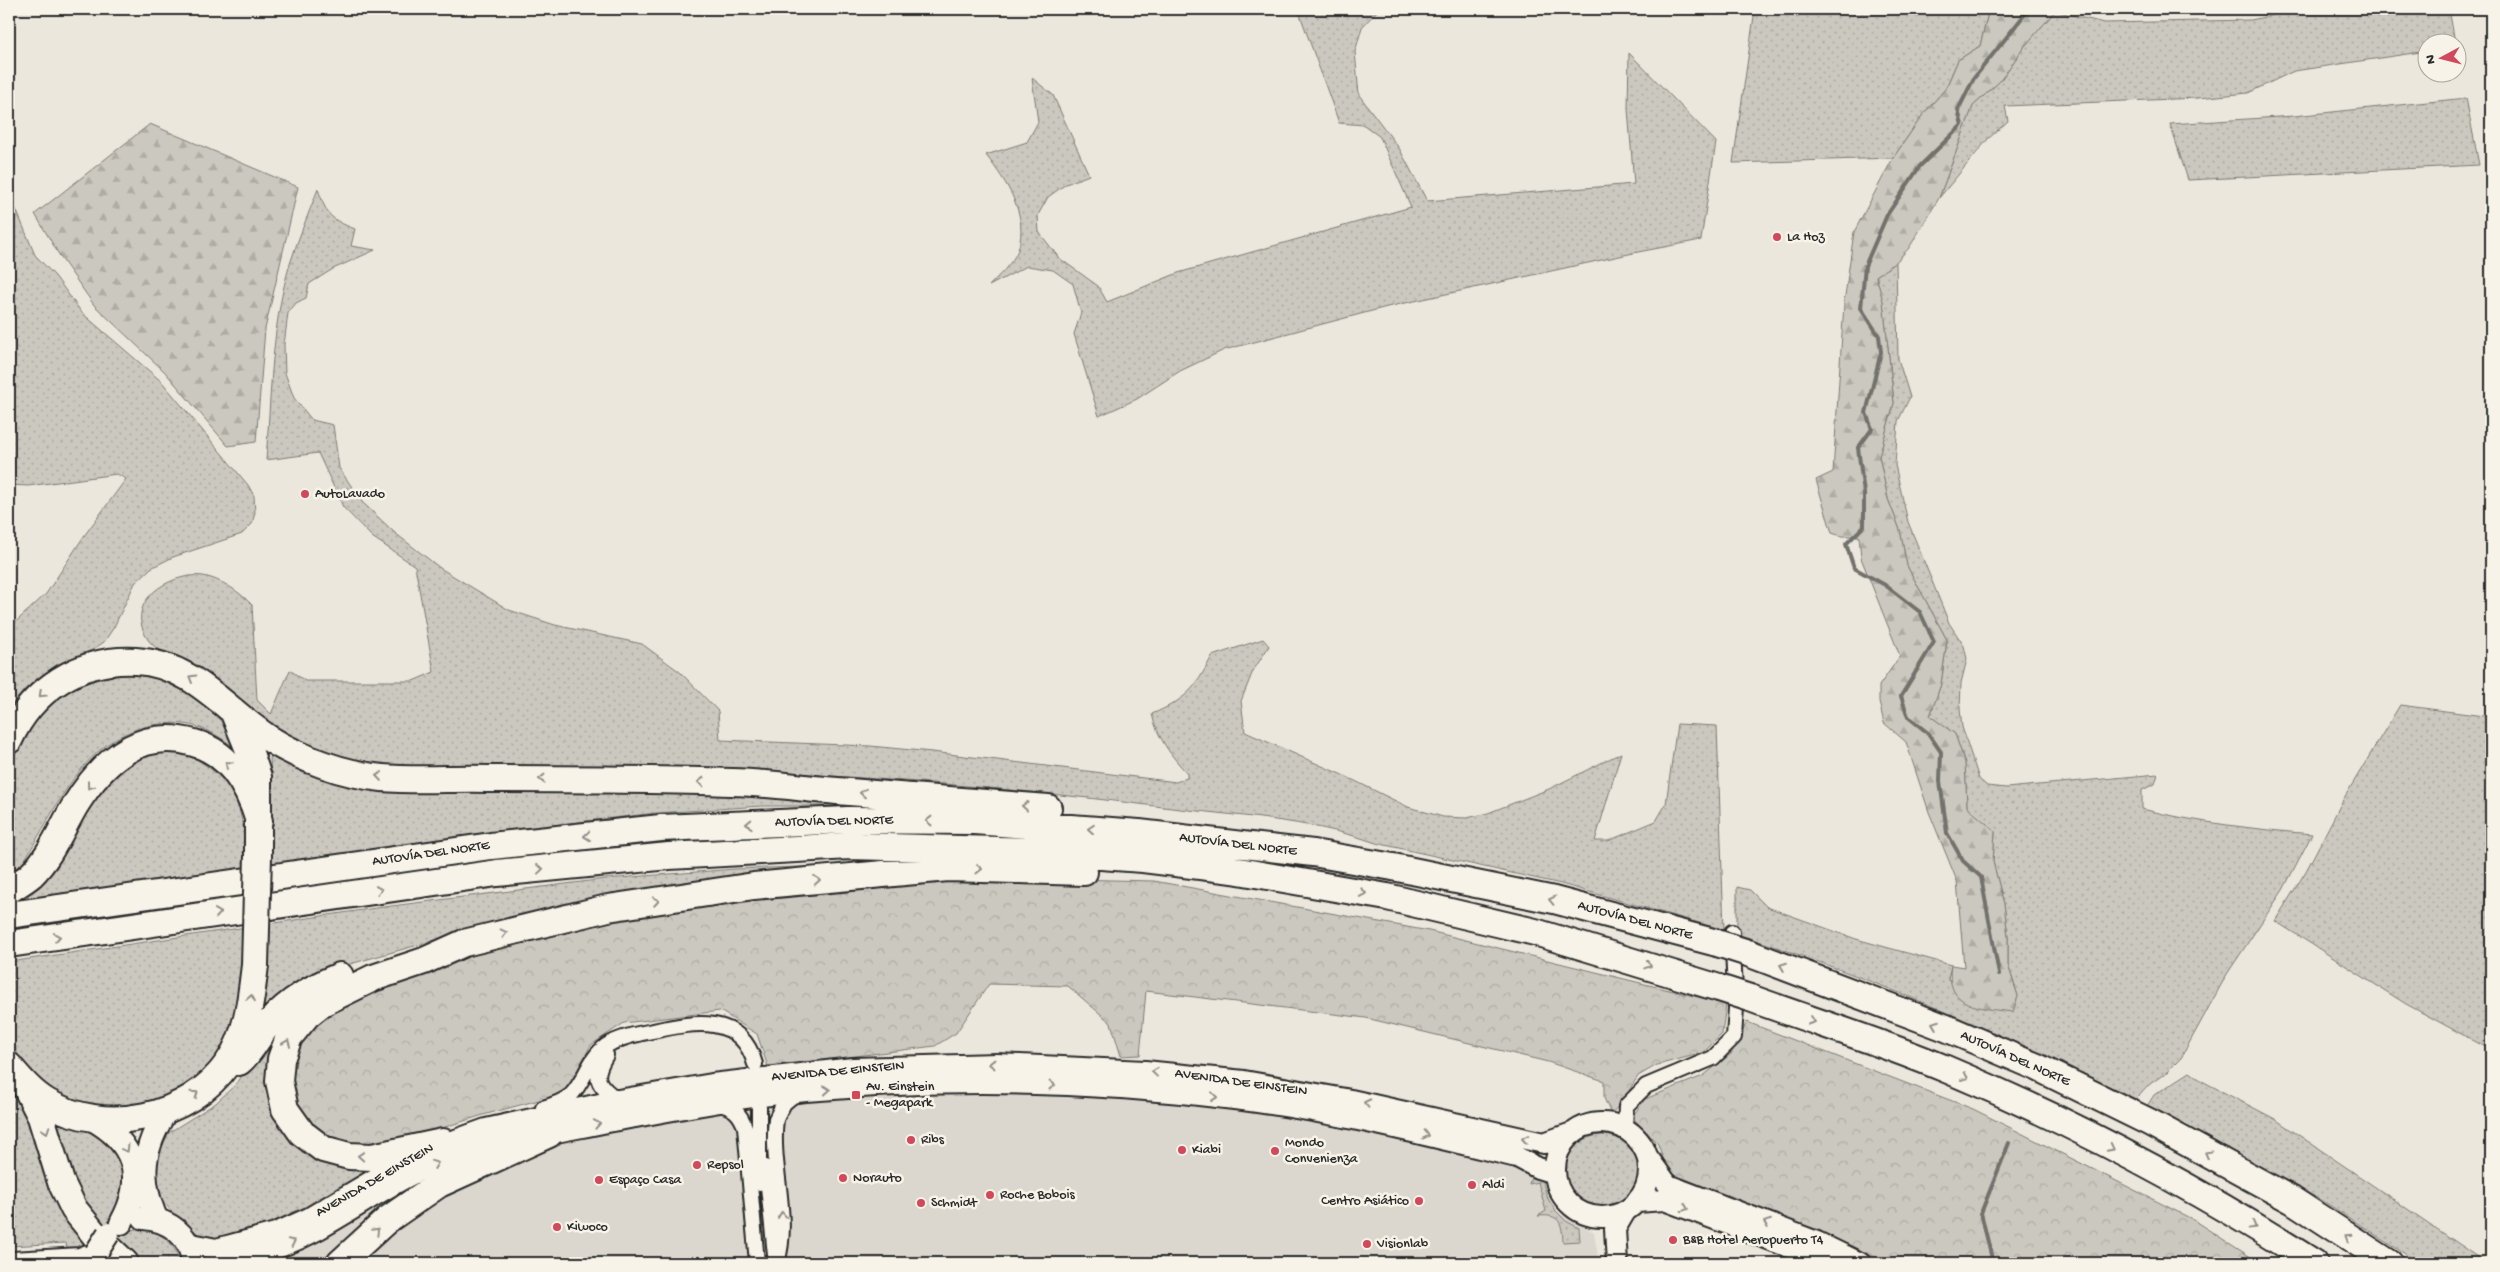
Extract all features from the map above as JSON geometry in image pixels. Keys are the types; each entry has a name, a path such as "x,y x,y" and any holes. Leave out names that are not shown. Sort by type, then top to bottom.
{"highway":[{"path":"9,740 15,726 40,694 70,673 100,663 139,661 171,668 203,685 268,738 287,748 323,765 382,778 734,782 1201,823 1236,829 1313,854"},
{"path":"219,1074 235,1050 244,1029 251,1000 255,965 259,821 258,777 243,732 231,707"},
{"path":"9,890 31,874 52,847 78,802 103,769 115,757 142,742 156,739 192,742 203,745 235,770 248,789 259,821"},
{"name":"AUTOVÍA DEL NORTE","path":"9,916 491,846 671,828 848,820 974,821 1139,833 1313,854 1393,867 1725,937 1748,952 1946,1028 2037,1067 2151,1123 2292,1200 2389,1263"},
{"name":"AUTOVÍA DEL NORTE","path":"9,944 497,873 669,856 850,846 1030,851 1143,859 1233,870 1387,897 1535,932 1750,998 1944,1068 2022,1102 2142,1164 2314,1263"},
{"path":"9,1066 26,1086 46,1102 67,1112 90,1118 146,1117 168,1110 203,1089 219,1074 241,1060 269,1023 286,1005 312,987 341,975 423,950 464,943 608,908 725,890 948,868 1065,871 1217,881 1315,884"},
{"path":"443,1142 372,1157 349,1156 324,1149 302,1133 285,1109 279,1081 281,1059 289,1037 307,1015 322,1003 358,985 424,961 464,943"},
{"path":"26,1086 42,1117 62,1182 74,1208 95,1235 125,1263"},
{"path":"340,1263 387,1220 439,1184 549,1134"}],"main road":[{"path":"157,1220 148,1195 145,1165 153,1134 168,1110"},
{"path":"12,1263 95,1258 131,1203 133,1164 129,1151 115,1134 90,1118"},
{"path":"115,1228 145,1218 157,1220 172,1226 190,1253"}],"street":[{"path":"1625,1128 1626,1106 1646,1086 1713,1058 1734,1036 1736,1008 1725,937"},
{"path":"486,1129 562,1102 577,1088 598,1053 620,1039 702,1023 720,1025 736,1033 747,1044 755,1064"},
{"path":"618,1100 606,1091 598,1080 597,1071 610,1048 620,1039"},
{"name":"AVENIDA DE EINSTEIN","path":"190,1253 216,1249 276,1233 309,1218 416,1154 443,1142 486,1129 618,1100 712,1084 853,1068 942,1064 1145,1070 1244,1081 1360,1101 1544,1143 1572,1133"},
{"name":"AVENIDA DE EINSTEIN","path":"230,1263 282,1247 317,1230 401,1179 432,1165 486,1147 702,1104 796,1093 914,1085 998,1084 1143,1089 1226,1098 1346,1117 1517,1157 1538,1168 1554,1173"},
{"path":"776,1263 783,1228 774,1129 776,1119 784,1103 796,1093"},
{"path":"702,1104 720,1104 736,1110 742,1116 757,1263"},
{"path":"764,1263 758,1169 759,1112 776,1263"},
{"path":"1832,1263 1664,1200 1631,1207 1600,1218 1588,1215 1575,1209 1565,1200 1558,1187 1554,1173 1556,1158 1562,1144 1572,1133 1584,1126 1597,1123 1611,1123 1625,1128 1638,1140 1647,1156 1668,1184 1817,1242 1860,1263"},
{"path":"1617,1263 1615,1230 1646,1188 1648,1180 1647,1156"},
{"path":"1588,1215 1602,1230 1604,1263"}],"shaded area":[{"path":"1143,1089 1517,1157 1544,1189 1559,1213 1594,1232 1599,1263 230,1263 432,1165 796,1093"}],"green space":[{"path":"1298,9 1379,9 1362,27 1355,52 1359,95 1399,148 1427,201 1634,184 1628,109 1629,53 1716,142 1701,240 1387,307 1224,350 1180,371 1137,399 1099,416 1074,334 1081,313 1073,284 1053,270 1027,266 989,286 1016,255 1021,237 1021,224 1014,200 1008,188 986,155 1027,142 1038,122 1032,78 1053,95 1089,175 1066,184 1048,197 1038,215 1039,232 1059,258 1098,286 1107,302 1178,273 1411,207 1380,137 1364,125 1339,123"},
{"path":"1755,9 1989,9 1980,46 1958,60 1946,88 1922,116 1893,158 1733,163"},
{"path":"1989,9 2057,9 2024,47 2000,81 1973,106 1939,198 1909,248 1896,262 1876,276 1883,301 1894,403 1879,456 1888,499 1900,530 1907,566 1947,640 1941,684 1930,716 1955,734 1965,763 1967,807 1995,831 1993,862 2004,904 2008,937 2008,965 2018,996 2013,1012 1977,1007 1959,998 1953,990 1950,979 1951,965 1964,967 1957,881 1929,812 1906,742 1884,723 1879,702 1879,686 1900,656 1861,558 1859,536 1841,536 1832,533 1816,480 1833,472 1844,303 1854,232 1893,158 1922,116 1946,88 1958,60 1980,46"},
{"path":"2302,9 2449,9 2453,32 2418,32 2418,52 2294,71 2248,93 2198,98 2005,106 2008,121 1988,139 1939,198 1973,106 2000,81 2024,47 2055,11 2104,23 2251,20"},
{"path":"2466,98 2479,165 2188,180 2170,124 2294,116"},
{"path":"150,124 298,187 265,329 256,442 228,446 165,372 94,305 61,258 35,214"},
{"path":"318,189 330,215 334,219 355,229 351,246 375,250 333,269 309,284 306,298 296,303 288,313 284,345 285,373 294,398 312,420 333,425 339,468 362,502 395,533 440,568 509,610 555,625 642,644 680,672 718,711 720,740 870,746 1176,782 1187,778 1187,773 1165,746 1157,731 1152,714 1164,709 1189,692 1212,656 1263,639 1269,646 1253,671 1241,701 1245,732 1347,777 1408,807 1443,817 1467,818 1488,813 1549,789 1621,753 1595,841 1608,841 1656,821 1666,804 1677,724 1717,726 1724,930 1561,884 1376,843 1298,823 1271,819 1022,791 879,779 737,771 503,765 377,767 340,759 299,741 275,727 224,685 198,667 157,649 146,636 142,627 141,615 144,605 150,596 169,582 181,578 203,576 223,583 242,595 252,605 257,700 271,714 290,670 305,681 413,681 434,672 415,566 372,537 343,507 318,453 266,460 275,339 283,291 292,257"},
{"path":"9,206 16,209 35,255 55,276 82,313 162,382 248,485 254,496 255,512 252,524 242,534 173,557 151,568 135,583 114,627 104,642 92,650 56,665 24,690 9,711 9,628 46,594 84,536 126,479 117,474 28,486 9,485 11,432 9,428"},
{"path":"1896,262 1898,359 1910,397 1898,421 1895,465 1908,522 1949,623 1964,646 1967,659 1961,683 1960,709 1962,727 1979,779 1987,786 2006,788 2158,774 2155,784 2142,790 2142,809 2227,825 2312,834 2283,890 2227,974 2181,1058 2167,1072 2150,1084 2136,1099 1940,1009 1839,969 1737,934 1737,887 1750,890 1767,907 1856,939 1951,965 1948,980 2018,996 2008,965 2008,937 2004,904 1993,862 1995,832 1967,807 1965,763 1955,734 1930,716 1941,684 1947,640 1907,566 1900,530 1888,499 1879,456 1894,403 1883,302 1876,276"},
{"path":"129,673 164,680 190,692 213,711 234,740 231,745 203,729 175,723 153,725 127,733 106,745 88,762 72,782 57,803 18,870 9,877 7,817 9,781 14,758 22,737 48,705 66,693 106,677"},
{"path":"2400,705 2491,717 2491,1050 2406,1004 2275,921 2306,871 2344,798"},
{"path":"270,750 299,766 618,791 845,799 846,806 762,806 656,813 483,833 9,902 80,822 100,790 110,779 134,761 148,756 162,753 177,753 191,757 204,764 229,787 237,804 245,837 272,835"},
{"path":"831,866 518,917 343,966 265,1017 259,1012 266,951 242,952 240,1013 231,1042 208,1073 179,1096 114,1111 85,1106 54,1093 21,1062 9,1033 9,962 376,908 605,879 735,869"},
{"path":"904,875 1154,881 1429,931 1726,1004 1722,1034 1703,1053 1657,1065 1638,1076 1622,1102 1611,1114 1604,1098 1604,1081 1548,1062 1366,1018 1146,991 1140,1055 1121,1056 1111,1023 1068,986 989,984 956,1033 935,1046 768,1067 757,1034 720,1011 624,1023 591,1045 565,1093 483,1115 391,1144 351,1147 316,1132 295,1101 290,1061 309,1024 366,991 479,947 651,910"},
{"path":"285,1015 271,1097 367,1166 369,1174 289,1218 212,1243 178,1220 161,1198 157,1178 158,1147 168,1133 216,1103 237,1083"},
{"path":"1747,1022 1973,1109 2190,1218 2260,1263 1889,1263 1668,1172 1658,1144 1632,1117 1645,1099 1703,1076 1731,1054"},
{"path":"2190,1072 2202,1081 2275,1119 2487,1263 2419,1263 2323,1201 2147,1106 2154,1095"},
{"path":"11,1091 17,1095 90,1245 68,1252 66,1243 9,1246 9,1095"},
{"path":"66,1124 96,1132 111,1141 126,1174 118,1214 103,1228 76,1190 57,1132 59,1127"},
{"path":"1595,1135 1609,1135 1623,1141 1633,1151 1639,1165 1637,1186 1623,1203 1609,1209 1595,1209 1581,1203 1571,1193 1565,1179 1565,1165 1571,1151 1581,1141"},
{"path":"1532,1174 1541,1177 1548,1199 1555,1210 1566,1221 1579,1228 1580,1241 1563,1242 1562,1229 1558,1221 1551,1216 1538,1216 1546,1211 1538,1182 1529,1184"},
{"path":"135,1229 158,1234 164,1238 174,1248 180,1263 149,1263 136,1260 113,1241 123,1233"}],"waterway":[{"path":"1999,974 1981,877 1963,861 1947,833 1940,781 1941,752 1928,733 1908,717 1901,696 1934,642 1920,612 1885,585 1854,568 1846,544 1864,526 1864,493 1858,448 1872,429 1866,413 1881,352 1879,336 1861,308 1865,266 1887,215 1920,166 1962,125 1958,110 1974,78 2029,9"},
{"path":"1993,1263 1981,1213 2009,1143"}],"place":[{"name":"La Hoz","path":"1777,237"},
{"name":"AutoLavado","path":"305,494"},
{"name":"Av. Einstein - Megapark","path":"856,1095"},
{"name":"Ribs","path":"911,1140"},
{"name":"Kiabi","path":"1182,1150"},
{"name":"Mondo Convenienza","path":"1275,1151"},
{"name":"Repsol","path":"697,1165"},
{"name":"Norauto","path":"843,1178"},
{"name":"Espaço Casa","path":"599,1180"},
{"name":"Aldi","path":"1472,1185"},
{"name":"Roche Bobois","path":"990,1195"},
{"name":"Centro Asiático","path":"1419,1201"},
{"name":"Schmidt","path":"921,1203"},
{"name":"Kiwoco","path":"557,1227"},
{"name":"B&B Hotel Aeropuerto T4","path":"1673,1240"},
{"name":"Visionlab","path":"1367,1244"}]}
